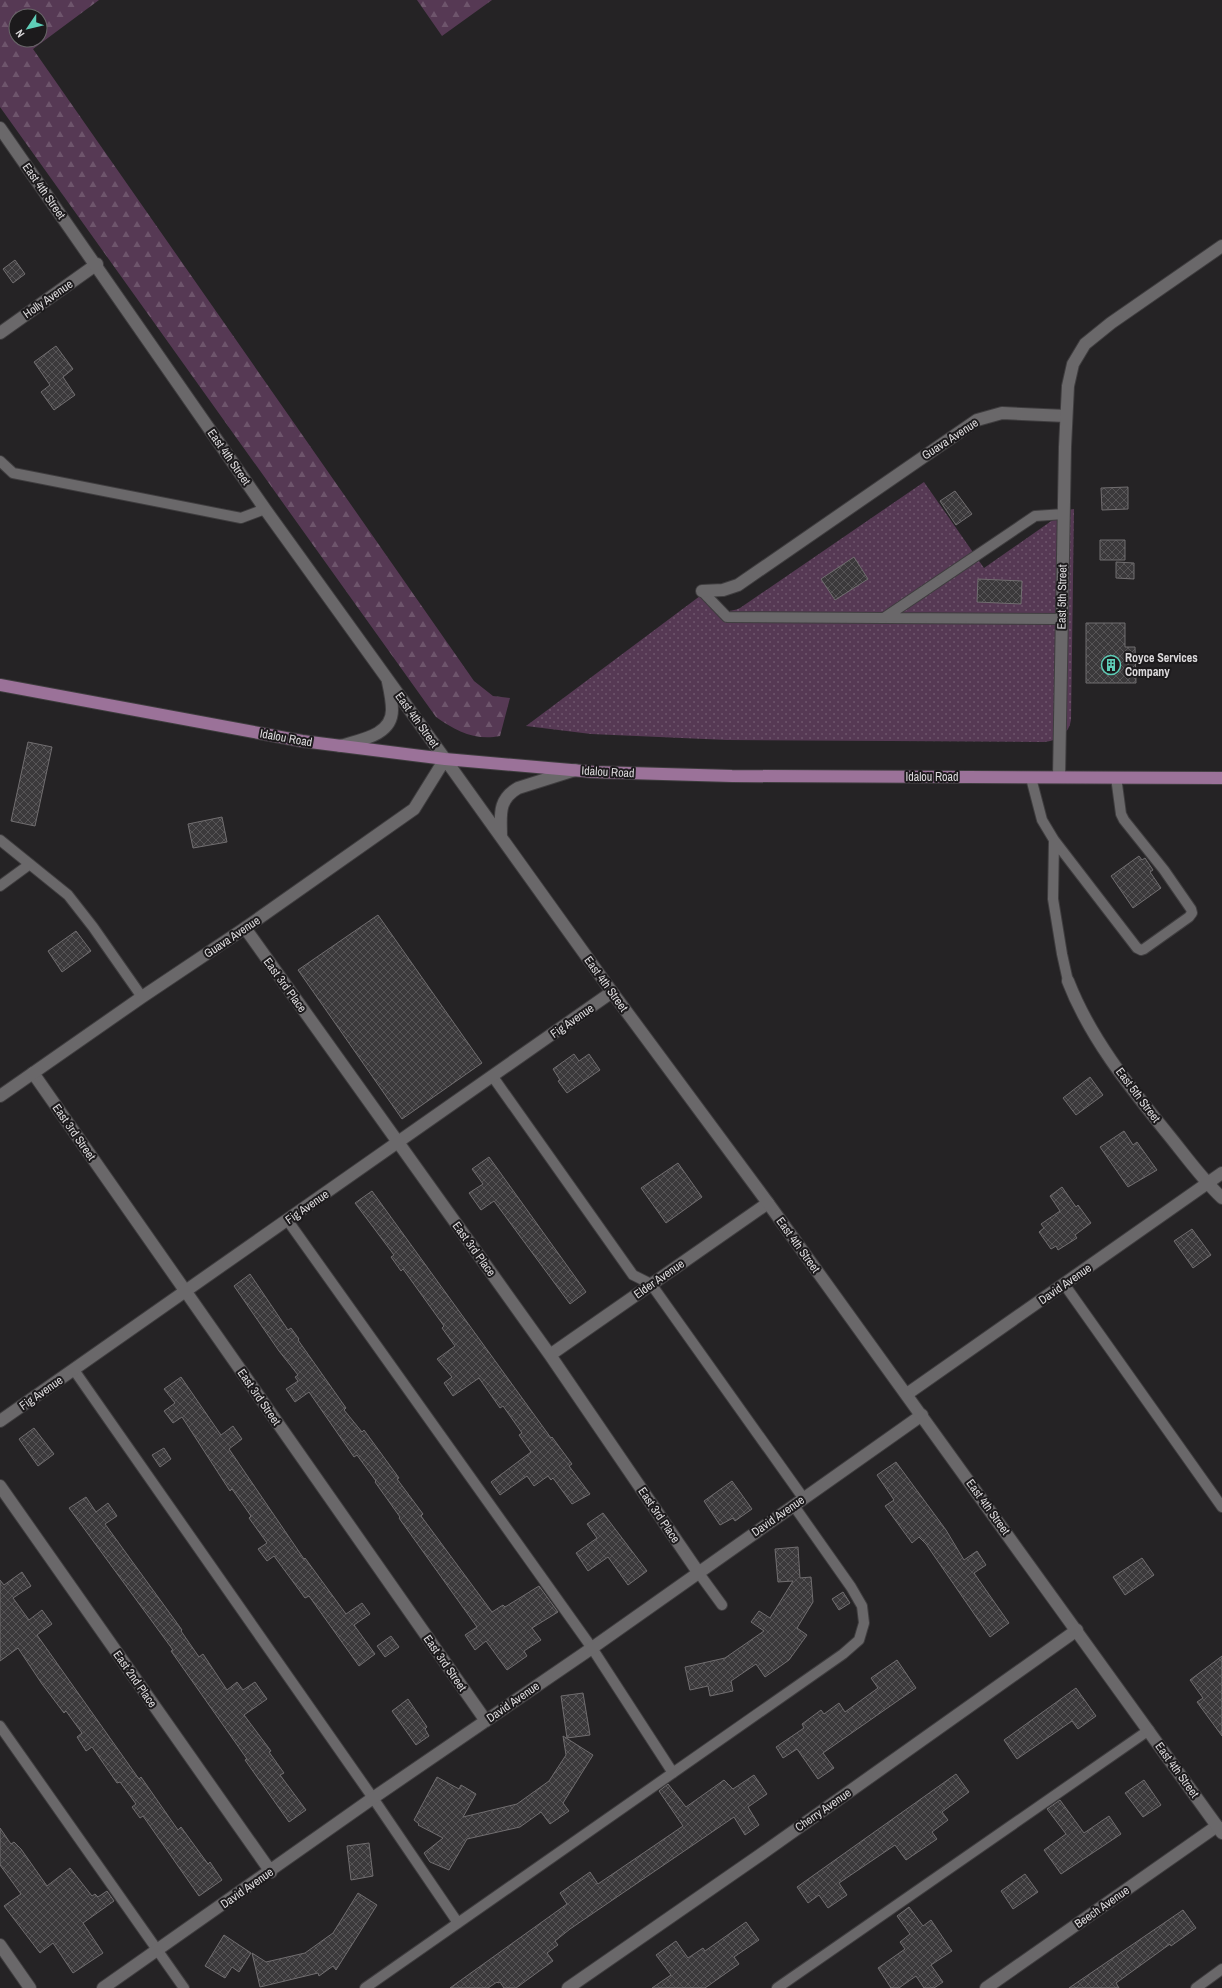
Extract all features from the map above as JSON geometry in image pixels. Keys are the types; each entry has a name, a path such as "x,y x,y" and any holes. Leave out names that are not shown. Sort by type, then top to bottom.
{"main road":[{"name":"Idalou Road","path":"0,685 294,740 445,759 575,770 732,776 1222,778"}],"street":[{"name":"East 4th Street","path":"0,128 97,264 265,509 388,681 612,992 907,1394 1220,1830"},
{"path":"1066,416 1068,386 1073,364 1085,344 1111,323 1222,246"},
{"name":"Holly Avenue","path":"0,333 97,264"},
{"name":"Guava Avenue","path":"702,591 723,590 738,585 977,420 1002,413 1066,416"},
{"name":"East 5th Street","path":"1059,777 1066,416"},
{"path":"340,746 386,729 390,721 392,711 388,681"},
{"name":"Guava Avenue","path":"0,1096 245,928 414,809 445,759"},
{"path":"501,838 501,811 503,802 510,792 518,788 575,770"},
{"name":"East 3rd Place","path":"245,928 550,1355 698,1572"},
{"name":"East 5th Street","path":"1068,981 1088,1025 1111,1059 1147,1108 1207,1184 1222,1198"},
{"name":"Fig Avenue","path":"0,1421 493,1077 612,992"},
{"name":"East 3rd Street","path":"33,1074 486,1721"},
{"name":"David Avenue","path":"907,1394 1222,1173"},
{"name":"Elder Avenue","path":"550,1355 768,1203"},
{"name":"David Avenue","path":"103,1988 271,1872 374,1798 592,1648 922,1415"},
{"name":"East 2nd Place","path":"0,1486 271,1872"},
{"name":"Cherry Avenue","path":"568,1988 760,1855 1077,1630"},
{"name":"Beech Avenue","path":"986,1988 1220,1830"},
{"path":"0,1945 30,1988"}],"lane":[{"path":"0,461 13,472 241,518 265,509"},
{"path":"884,618 1035,516 1064,514"},
{"path":"702,591 728,617 1062,619"},
{"path":"1031,778 1042,820 1054,840 1137,948 1141,950 1192,913 1191,909 1164,870 1124,820 1121,814 1116,777"},
{"path":"0,840 68,896 93,927 142,998"},
{"path":"1054,840 1053,899 1068,981"},
{"path":"0,886 30,864"},
{"path":"365,1988 843,1654 859,1640 864,1622 862,1606 799,1502 651,1284 633,1275 493,1077"},
{"path":"288,1220 592,1648 673,1773"},
{"path":"1064,1284 1222,1507"},
{"path":"74,1370 374,1798 458,1923"},
{"path":"698,1572 722,1604"},
{"path":"0,1726 184,1988"},
{"path":"777,1988 1148,1730"},
{"path":"1196,1988 1222,1969"}],"green space":[{"path":"0,0 99,0 48,38 48,8 8,8 8,48 34,48 33,49 474,681 493,696 510,698 500,736 482,737 466,734 451,727 436,717 0,107"},
{"path":"417,0 492,0 442,36"},
{"path":"924,482 984,568 1067,510 1074,509 1071,720 1068,729 1062,736 1054,740 1044,742 727,740 591,734 526,726 700,596 709,605 718,610 729,611 740,608"}],"building":[{"path":"15,260 25,274 13,283 3,269"},
{"path":"56,346 73,369 63,377 75,395 54,410 41,392 50,385 34,362"},
{"path":"1128,487 1128,509 1102,510 1101,488"},
{"path":"955,491 972,514 956,525 940,501"},
{"path":"1100,540 1125,540 1125,560 1100,560"},
{"path":"854,557 868,579 835,600 821,579"},
{"path":"1116,562 1134,563 1134,579 1116,578"},
{"path":"978,579 1022,581 1021,604 977,602"},
{"name":"Royce Services Company","path":"1086,623 1125,623 1125,647 1135,647 1136,683 1086,683"},
{"path":"28,742 52,747 35,826 11,821"},
{"path":"222,817 227,842 193,848 188,824"},
{"path":"1139,856 1142,860 1145,858 1153,870 1150,872 1161,888 1133,908 1111,876"},
{"path":"378,915 482,1063 402,1119 298,970"},
{"path":"76,931 91,951 62,972 48,951"},
{"path":"574,1054 579,1061 589,1054 600,1070 567,1093 558,1081 560,1080 553,1069"},
{"path":"1090,1077 1103,1095 1076,1115 1063,1098"},
{"path":"1124,1131 1133,1145 1137,1142 1157,1170 1128,1187 1100,1147"},
{"path":"489,1157 586,1292 570,1304 494,1201 481,1210 469,1193 483,1184 472,1169"},
{"path":"678,1163 702,1197 666,1223 641,1188"},
{"path":"1062,1187 1076,1207 1078,1205 1091,1223 1075,1235 1077,1238 1058,1250 1056,1246 1051,1249 1039,1232 1044,1228 1041,1224 1060,1211 1050,1196"},
{"path":"372,1191 551,1438 552,1437 572,1464 569,1466 590,1494 572,1504 553,1478 551,1480 548,1476 534,1486 527,1476 500,1495 491,1482 531,1452 519,1435 522,1433 503,1406 500,1408 479,1378 453,1396 444,1383 452,1377 437,1359 455,1346 442,1328 444,1326 403,1269 401,1271 391,1257 394,1255 355,1203"},
{"path":"1192,1229 1211,1255 1193,1268 1174,1241"},
{"path":"250,1274 288,1330 291,1328 299,1339 298,1340 346,1408 344,1410 362,1432 364,1430 423,1514 421,1516 492,1612 503,1605 505,1607 539,1586 558,1612 532,1628 541,1640 524,1651 527,1656 507,1670 486,1641 475,1650 465,1635 477,1627 399,1518 400,1517 375,1482 376,1481 357,1455 354,1457 309,1392 295,1402 286,1389 298,1381 295,1377 298,1375 279,1351 234,1286"},
{"path":"181,1377 221,1435 233,1426 242,1439 229,1449 304,1559 305,1558 346,1614 362,1603 370,1614 354,1625 375,1654 359,1666 309,1596 305,1598 274,1556 267,1561 258,1549 267,1543 249,1518 251,1516 232,1489 230,1491 182,1417 173,1423 164,1411 175,1403 164,1389"},
{"path":"34,1428 54,1454 38,1466 19,1439"},
{"path":"164,1448 171,1459 160,1467 152,1455"},
{"path":"896,1462 946,1530 964,1560 977,1551 986,1565 974,1573 1009,1623 990,1637 926,1544 919,1537 912,1543 885,1506 894,1500 877,1475"},
{"path":"732,1481 752,1509 735,1521 733,1518 720,1525 704,1501"},
{"path":"86,1497 96,1512 108,1503 117,1516 105,1524 182,1630 181,1631 199,1657 203,1654 227,1690 237,1682 243,1690 255,1682 267,1699 244,1715 271,1751 269,1752 284,1773 280,1775 306,1810 289,1822 245,1760 247,1759 171,1651 173,1650 69,1508"},
{"path":"603,1513 647,1571 628,1585 608,1557 588,1571 576,1553 597,1538 587,1524"},
{"path":"798,1547 800,1578 811,1577 813,1602 797,1628 807,1635 789,1660 765,1677 756,1664 731,1681 733,1691 710,1696 708,1686 690,1690 685,1667 725,1658 764,1631 751,1622 759,1611 770,1618 793,1581 778,1582 775,1549"},
{"path":"1142,1558 1154,1575 1125,1595 1113,1577"},
{"path":"22,1572 31,1586 13,1598 29,1620 42,1610 52,1624 37,1635 139,1779 141,1777 178,1830 181,1827 208,1864 210,1862 222,1880 199,1896 143,1816 140,1818 132,1807 136,1804 120,1782 117,1783 92,1747 86,1751 77,1737 82,1733 66,1711 64,1713 42,1684 18,1648 0,1661 0,1580 4,1585"},
{"path":"843,1592 850,1603 839,1610 832,1599"},
{"path":"391,1636 399,1647 385,1657 377,1646"},
{"path":"1222,1656 1222,1736 1197,1702 1203,1698 1190,1680"},
{"path":"897,1660 916,1688 823,1753 834,1768 818,1779 797,1749 783,1758 776,1747 804,1728 802,1724 821,1710 824,1714 839,1703 845,1712 878,1688 871,1678"},
{"path":"1076,1688 1096,1716 1078,1729 1072,1721 1017,1759 1004,1740"},
{"path":"583,1693 590,1735 567,1738 561,1696"},
{"path":"408,1699 427,1727 425,1729 429,1736 416,1745 392,1711"},
{"path":"563,1736 593,1755 563,1803 569,1811 550,1824 541,1812 520,1827 467,1839 449,1870 430,1862 424,1853 443,1838 418,1825 419,1824 414,1820 437,1777 459,1789 461,1785 476,1794 463,1817 517,1804 549,1781 566,1755"},
{"path":"956,1774 969,1792 942,1812 948,1820 932,1832 937,1839 906,1860 895,1845 839,1883 847,1895 828,1908 819,1895 808,1903 797,1887"},
{"path":"754,1775 767,1794 748,1807 759,1825 745,1835 734,1817 570,1929 555,1941 558,1945 547,1953 553,1961 516,1988 504,1988 500,1982 497,1982 488,1988 450,1988 567,1904 560,1893 590,1872 598,1884 683,1826 659,1791 668,1784 686,1807 724,1780 733,1789"},
{"path":"1144,1780 1161,1805 1143,1817 1125,1793"},
{"path":"1060,1800 1084,1833 1109,1816 1121,1834 1061,1874 1044,1850 1066,1834 1047,1809"},
{"path":"0,1828 11,1844 14,1842 21,1849 47,1886 70,1868 92,1896 95,1894 98,1897 107,1891 114,1901 83,1923 103,1953 73,1973 53,1943 40,1953 4,1906 21,1894 0,1865"},
{"path":"369,1843 373,1876 351,1880 347,1846"},
{"path":"1025,1874 1038,1892 1013,1909 1001,1891"},
{"path":"358,1893 377,1905 336,1970 333,1966 319,1976 318,1973 260,1987 252,1953 266,1962 305,1953 333,1933"},
{"path":"909,1907 923,1926 931,1920 952,1951 931,1965 943,1982 934,1988 924,1988 916,1976 899,1988 891,1988 878,1968 905,1949 900,1942 910,1934 897,1916"},
{"path":"1183,1910 1196,1928 1171,1946 1170,1944 1116,1983 1119,1988 1069,1988"},
{"path":"746,1922 759,1940 734,1957 739,1964 705,1988 652,1988 671,1975 656,1955 676,1941 688,1958 703,1948 705,1951"},
{"path":"224,1935 251,1953 239,1972 232,1967 225,1978 205,1966"}],"place":[{"name":"Royce Services Company","path":"1111,665"}]}
